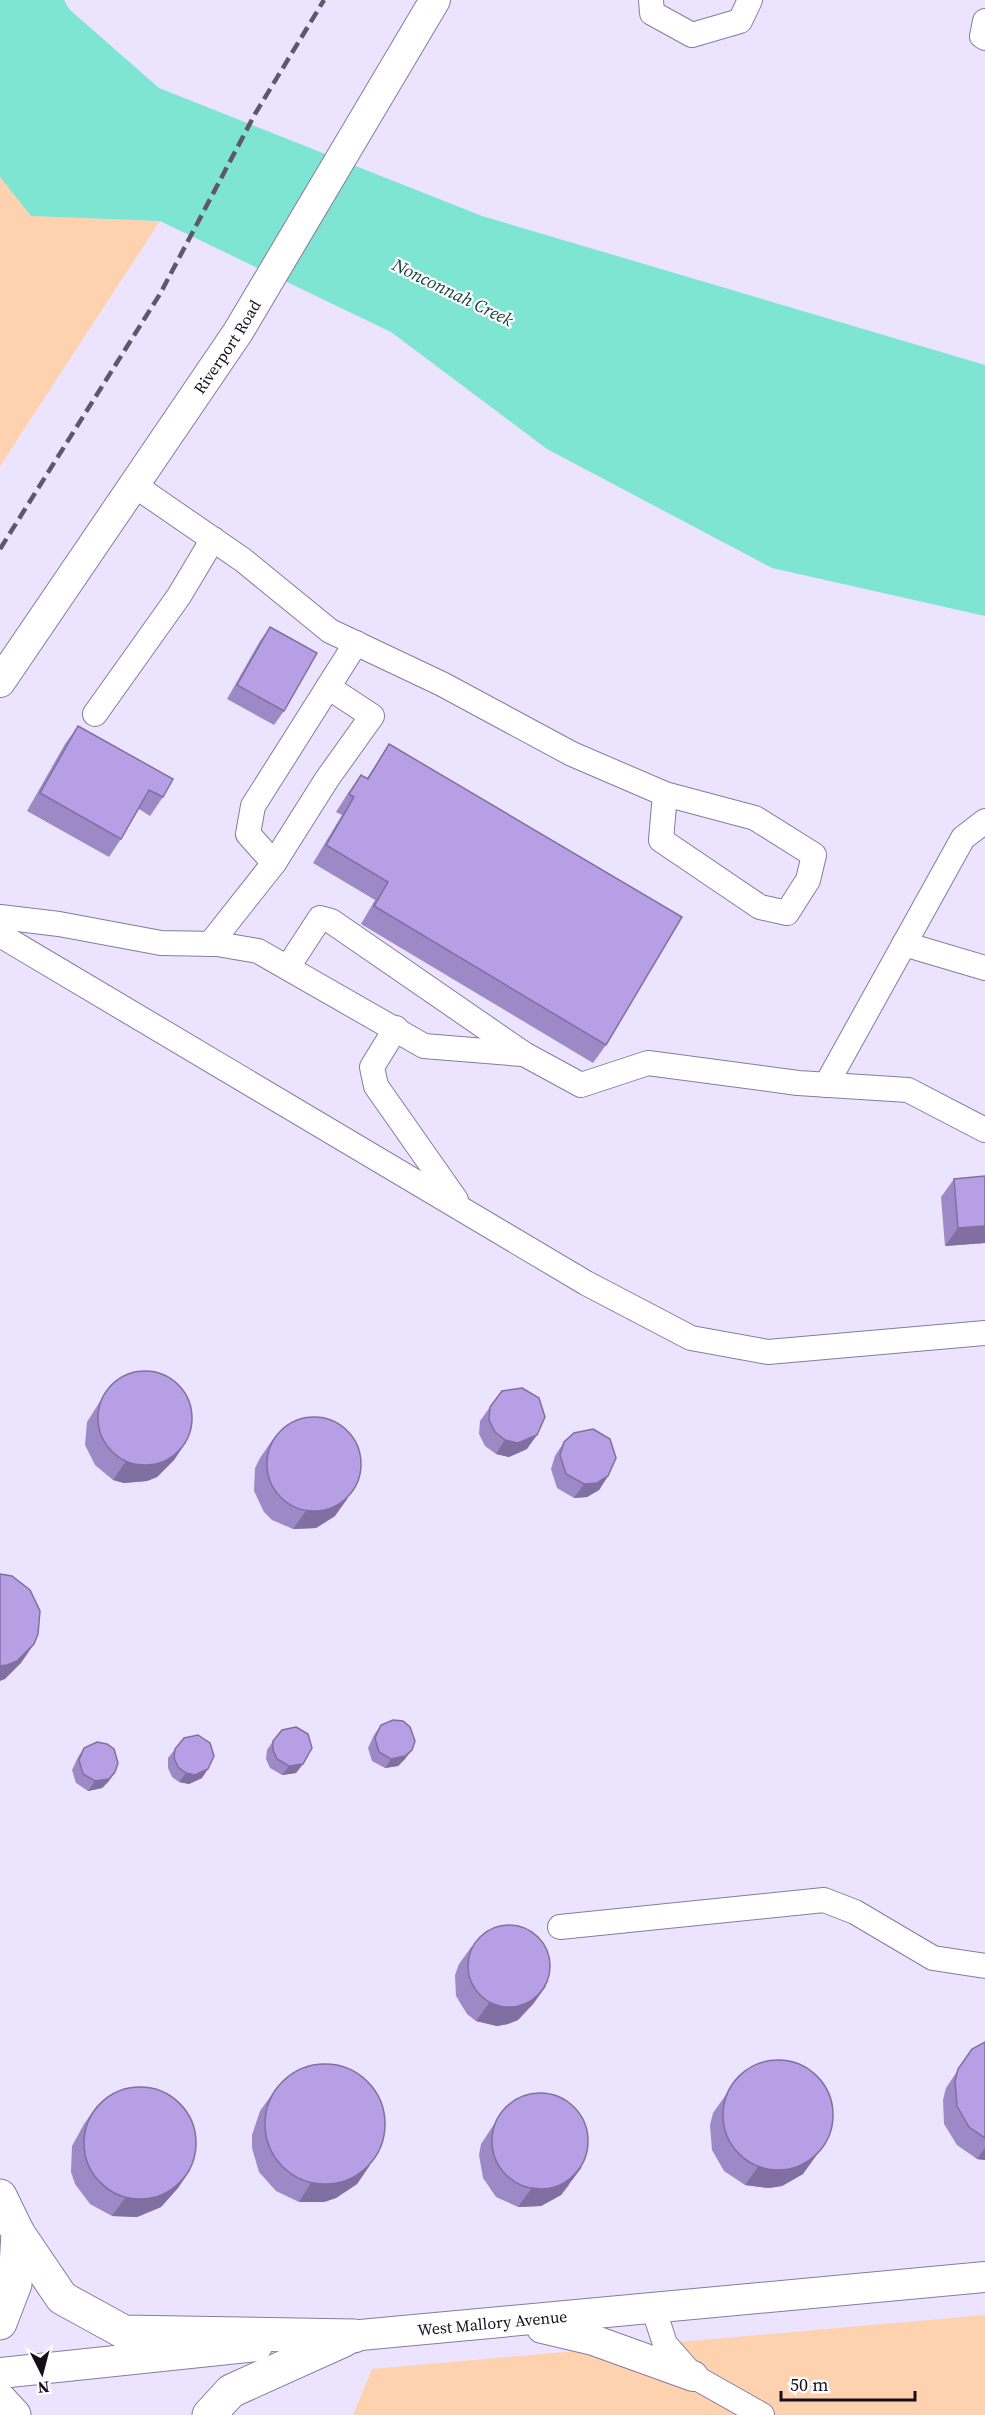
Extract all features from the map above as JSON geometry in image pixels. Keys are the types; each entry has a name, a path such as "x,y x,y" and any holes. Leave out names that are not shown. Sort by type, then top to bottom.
{"highway":[{"path":"0,2196 18,2233 62,2298 124,2332 354,2336"},
{"path":"0,2323 15,2284 18,2233"},
{"path":"209,2415 231,2391 354,2336"},
{"path":"0,2400 14,2415"},
{"path":"0,2407 3,2415"}],"main road":[{"name":"Riverport Road","path":"0,682 238,332 435,0"},
{"name":"West Mallory Avenue","path":"0,2373 354,2336 654,2310 985,2277"},
{"path":"516,2322 594,2340 693,2376"}],"street":[{"path":"651,0 652,13 692,35 740,21 750,0"},
{"path":"985,21 982,36 985,38"},
{"path":"134,484 243,560 330,631 442,684 572,754 665,794 755,818 814,855 808,880 787,913 760,907 661,840 665,794"},
{"path":"95,714 179,596 213,539"},
{"path":"274,863 248,834 253,806 356,644"},
{"path":"210,944 274,863 327,779 372,716 328,687"},
{"path":"826,1085 963,838 985,821"},
{"path":"0,917 58,924 161,944 210,944 258,951 424,1046 524,1054"},
{"path":"288,968 320,918 331,921 524,1054 581,1085 648,1063 826,1085 908,1090 985,1130"},
{"path":"0,934 586,1283 691,1338 768,1352 985,1333"},
{"path":"904,944 985,968"},
{"path":"396,1028 372,1067 376,1086 463,1209"},
{"path":"560,1927 824,1900 855,1912 933,1958 985,1966"},
{"path":"654,2310 665,2344 693,2376 762,2415"}],"shaded area":[{"path":"0,177 31,216 160,221 0,466"},
{"path":"985,2315 985,2415 353,2415 372,2369"}],"water":[{"name":"Nonconnah Creek","path":"0,0 64,0 69,9 159,88 482,216 985,365 985,616 772,568 547,449 391,332 160,221 31,216 0,177"}],"building":[{"path":"270,627 317,653 284,711 237,685"},
{"path":"78,726 173,779 163,797 149,790 121,839 40,793"},
{"path":"389,744 682,917 606,1045 374,906 388,882 326,845 354,797 349,794 361,775 368,779"},
{"path":"985,1176 985,1226 958,1228 954,1179"},
{"path":"145,1371 163,1374 178,1385 189,1400 192,1418 189,1436 178,1451 163,1462 145,1465 127,1462 112,1451 101,1436 98,1418 101,1400 112,1385 127,1374"},
{"path":"522,1388 539,1398 545,1417 537,1435 518,1443 505,1440 495,1432 489,1420 490,1407 502,1391"},
{"path":"314,1417 332,1421 347,1431 357,1446 361,1464 357,1482 347,1497 332,1507 314,1511 296,1507 281,1497 271,1482 267,1464 271,1446 281,1431 296,1421"},
{"path":"593,1429 610,1439 616,1458 608,1476 597,1483 584,1484 566,1474 560,1455 564,1442 574,1433"},
{"path":"0,1574 12,1576 30,1590 40,1611 38,1634 34,1644 17,1661 0,1666"},
{"path":"393,1720 403,1721 410,1727 415,1741 412,1750 405,1756 391,1759 379,1752 375,1738 381,1725"},
{"path":"296,1727 308,1734 312,1748 303,1764 289,1766 277,1759 273,1750 273,1741 282,1730"},
{"path":"198,1735 210,1743 214,1756 208,1769 195,1775 186,1773 178,1767 174,1758 175,1749 184,1738"},
{"path":"97,1742 107,1744 114,1749 118,1763 109,1779 95,1781 83,1774 79,1760 84,1748"},
{"path":"509,1925 525,1928 538,1937 547,1950 550,1966 547,1982 538,1995 525,2004 509,2007 493,2004 480,1995 471,1982 468,1966 471,1950 480,1937 493,1928"},
{"path":"985,2042 985,2138 969,2127 957,2106 955,2081 958,2069 972,2049"},
{"path":"778,2060 799,2065 817,2076 828,2094 833,2115 828,2136 817,2154 799,2165 778,2170 757,2165 739,2154 728,2136 723,2115 728,2094 739,2076 757,2065"},
{"path":"325,2064 348,2069 367,2082 380,2101 385,2124 380,2147 367,2166 348,2179 325,2184 302,2179 283,2166 270,2147 265,2124 270,2101 283,2082 302,2069"},
{"path":"140,2087 161,2091 180,2103 192,2122 196,2143 192,2164 180,2183 161,2195 140,2199 119,2195 100,2183 88,2164 84,2143 88,2122 100,2103 119,2091"},
{"path":"540,2093 558,2097 574,2107 584,2123 588,2141 584,2159 574,2175 558,2185 540,2189 522,2185 506,2175 496,2159 492,2141 496,2123 506,2107 522,2097"}],"railway":[{"path":"0,549 160,294 255,114 324,0"}]}
